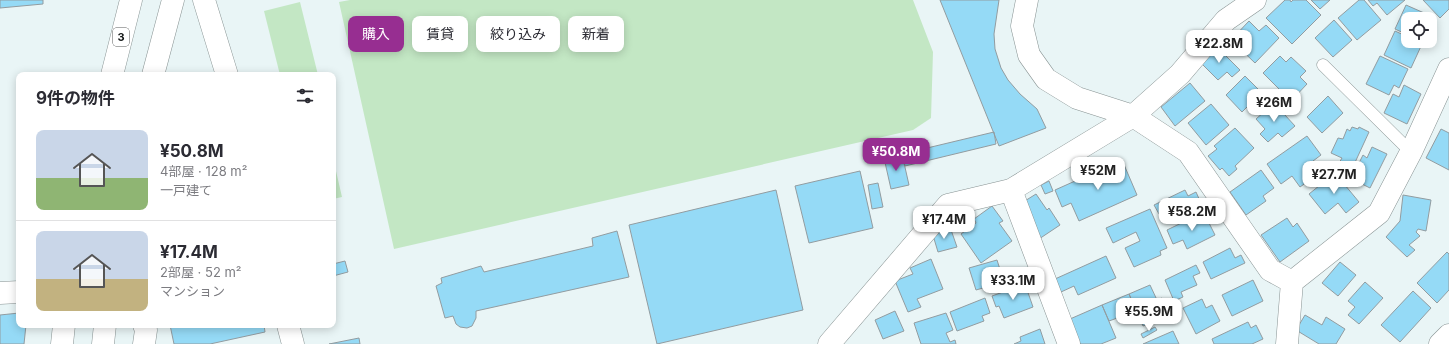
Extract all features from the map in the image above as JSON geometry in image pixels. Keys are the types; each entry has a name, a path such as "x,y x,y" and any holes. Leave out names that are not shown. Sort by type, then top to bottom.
{"main road":[{"name":"3","path":"113,72 131,0"},
{"path":"154,72 173,0"},
{"path":"204,0 226,72"},
{"path":"1027,0 1022,26 1029,55 1046,79 1077,98 1133,116 1188,152 1270,270 1292,282"},
{"path":"829,344 948,205 1011,190 1133,116 1180,74 1226,20 1255,0"},
{"path":"1287,344 1292,282 1379,213 1411,152 1449,69"},
{"path":"1011,190 1069,344"},
{"path":"0,293 16,292"},
{"path":"62,344 64,328"},
{"path":"103,344 106,328"},
{"path":"144,344 145,328"},
{"path":"289,328 293,344"},
{"path":"1440,344 1449,334"}],"lane":[{"path":"1323,65 1411,152"}],"green space":[{"path":"350,0 913,0 933,52 931,118 913,130 394,249 350,52 404,52 404,16 348,16 348,42 339,2"},
{"path":"300,2 317,72 279,72 264,11"},
{"path":"336,171 342,197 336,198"}],"building":[{"path":"0,0 43,0 43,4 0,8"},
{"path":"940,0 999,0 994,34 995,49 1001,68 1008,80 1020,94 1037,109 1046,128 999,146"},
{"path":"1285,0 1290,0 1291,2 1293,0 1306,0 1321,15 1292,44 1266,18"},
{"path":"1311,0 1330,0 1320,9"},
{"path":"1359,0 1364,0 1381,20 1357,40 1338,18"},
{"path":"1368,0 1405,0 1387,15 1377,3 1373,6"},
{"path":"1423,0 1449,0 1449,9 1440,18 1437,15 1437,12 1434,12"},
{"path":"1406,5 1422,12 1403,12"},
{"path":"1401,16 1401,32 1395,29"},
{"path":"1334,20 1352,40 1333,57 1315,38"},
{"path":"1249,21 1259,31 1266,25 1279,38 1255,63 1231,40"},
{"path":"1395,31 1401,34 1401,48 1420,48 1411,68 1384,55"},
{"path":"1216,46 1240,70 1232,77 1227,72 1218,80 1200,62"},
{"path":"1280,56 1286,62 1291,57 1306,71 1300,77 1307,84 1291,101 1263,73"},
{"path":"1380,56 1408,69 1399,88 1394,85 1389,95 1366,84"},
{"path":"1245,76 1265,96 1256,105 1253,101 1242,112 1226,95"},
{"path":"1190,83 1205,101 1175,126 1161,107"},
{"path":"1404,85 1421,94 1407,124 1384,113 1393,94 1399,97"},
{"path":"1328,96 1343,113 1322,133 1307,117"},
{"path":"1274,103 1295,126 1282,137 1278,133 1268,142 1260,134 1265,129 1256,119"},
{"path":"1211,104 1229,125 1206,145 1188,123"},
{"path":"1352,127 1358,129 1359,127 1369,132 1352,169 1339,163 1342,158 1331,153 1338,138 1343,139 1347,129 1350,131"},
{"path":"1235,128 1254,148 1235,166 1237,169 1229,176 1222,168 1220,170 1208,156 1217,149 1214,146"},
{"path":"1441,129 1449,133 1449,170 1426,158"},
{"path":"994,132 996,144 905,166 902,154"},
{"path":"1307,136 1321,155 1313,161 1321,172 1300,187 1292,176 1281,184 1267,164"},
{"path":"1372,147 1387,154 1370,188 1354,180 1358,173 1355,171 1363,155 1367,158"},
{"path":"902,154 909,185 891,189 884,158"},
{"path":"1122,160 1137,195 1079,221 1071,203 1062,207 1055,190"},
{"path":"1261,170 1274,188 1263,196 1266,201 1246,215 1230,192"},
{"path":"860,171 873,228 809,243 795,186"},
{"path":"1335,173 1359,202 1346,213 1338,203 1325,214 1309,194"},
{"path":"1049,181 1053,191 1045,194 1041,185"},
{"path":"878,183 883,207 872,209 868,185"},
{"path":"776,190 803,310 657,344 629,225"},
{"path":"1185,190 1188,196 1196,192 1200,201 1192,205 1195,211 1184,217 1182,211 1169,217 1166,211 1159,214 1154,205"},
{"path":"1036,194 1047,210 1049,208 1060,225 1039,239 1020,204"},
{"path":"1403,195 1431,200 1426,231 1418,229 1416,232 1420,236 1409,245 1415,250 1407,257 1386,237 1400,221"},
{"path":"992,206 1003,221 999,223 1012,241 981,263 961,234 976,223 974,219"},
{"path":"1150,209 1167,248 1160,251 1161,255 1134,267 1125,248 1140,241 1136,232 1113,243 1106,228"},
{"path":"1200,214 1203,221 1207,219 1215,235 1187,249 1183,240 1173,244 1167,230"},
{"path":"1287,218 1293,227 1297,223 1309,241 1280,262 1261,235"},
{"path":"950,227 957,247 938,252 932,232"},
{"path":"617,231 629,277 476,311 476,318 472,326 467,328 460,327 456,324 453,316 445,318 436,286 442,283 441,278 481,266 484,272 593,246 592,238"},
{"path":"1230,248 1235,258 1241,255 1245,263 1211,279 1203,262"},
{"path":"1447,252 1449,254 1449,290 1437,303 1417,283"},
{"path":"1106,256 1116,278 1078,295 1074,286 1061,292 1055,279"},
{"path":"931,259 943,289 917,299 921,307 908,312 895,281 913,274 910,268"},
{"path":"997,260 1004,282 976,290 969,268"},
{"path":"345,261 348,272 336,275 336,263"},
{"path":"1340,262 1356,275 1338,296 1322,283"},
{"path":"1196,265 1200,273 1193,276 1197,285 1181,292 1183,297 1174,301 1165,280"},
{"path":"1253,280 1263,301 1232,316 1222,295"},
{"path":"1365,282 1383,298 1359,324 1348,315 1355,307 1348,301"},
{"path":"1025,284 1033,307 1004,318 999,306 996,307 992,296"},
{"path":"1150,285 1157,300 1162,298 1169,315 1143,326 1129,294"},
{"path":"1413,291 1431,308 1400,342 1381,325"},
{"path":"1129,294 1134,306 1126,309 1130,319 1121,322 1120,317 1109,321 1102,305"},
{"path":"985,298 990,313 982,316 984,321 957,331 950,312"},
{"path":"1202,299 1206,308 1212,305 1220,321 1196,334 1183,308"},
{"path":"1102,305 1116,338 1101,344 1080,344 1070,319"},
{"path":"895,311 904,331 883,339 875,320"},
{"path":"16,313 16,328 26,328 24,344 0,344 0,315"},
{"path":"946,313 953,330 946,333 950,342 955,340 956,344 921,344 914,323"},
{"path":"1305,315 1322,325 1326,317 1345,329 1336,344 1319,344 1296,330"},
{"path":"1248,322 1251,328 1256,325 1263,339 1252,344 1214,344 1212,339"},
{"path":"1155,327 1157,330 1143,338 1141,334"},
{"path":"171,328 264,328 265,332 210,344 174,344"},
{"path":"1040,329 1045,344 1014,344 1021,341 1020,337"},
{"path":"1173,331 1179,344 1143,344"},
{"path":"359,338 360,344 329,344"}]}
